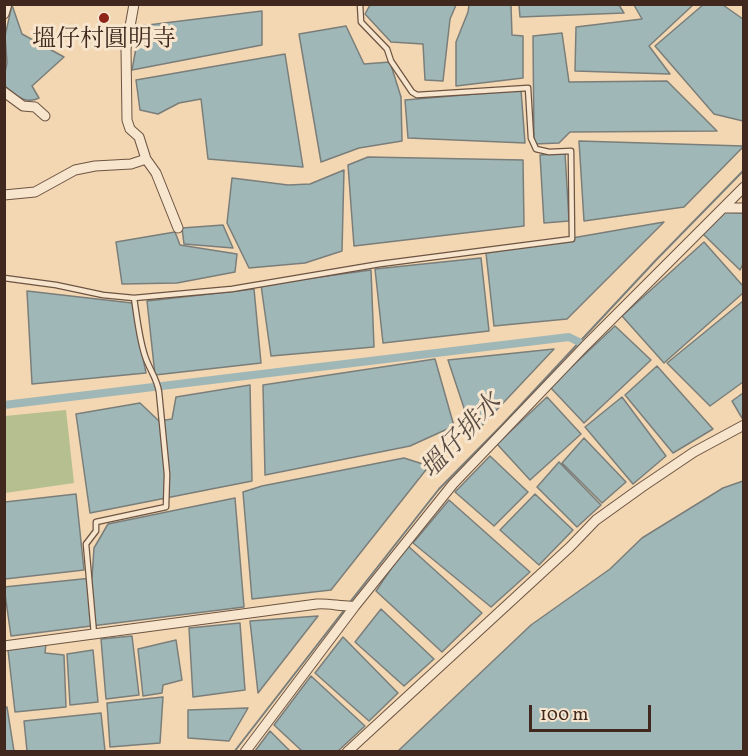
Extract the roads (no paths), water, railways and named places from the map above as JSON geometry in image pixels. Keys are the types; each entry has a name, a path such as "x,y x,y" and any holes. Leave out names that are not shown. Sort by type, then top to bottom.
{"street":[{"path":"5,12 7,4"},
{"path":"134,4 126,49 127,120 130,129 139,137 146,159 156,173 178,228"},
{"path":"4,92 23,106 34,107 45,116"},
{"path":"4,195 35,192 75,170 95,165 131,164 146,159"},
{"path":"245,752 355,606 453,484 585,346 744,187"},
{"path":"723,208 744,208"},
{"path":"347,752 570,547 596,520 694,452 744,425"},
{"path":"4,646 317,604 355,606"}],"lane":[{"path":"4,278 56,285 103,296 134,298 232,288 380,264 572,239 571,151 549,152 536,149 531,138 528,88 417,95 391,61 387,49 361,22 360,4"},
{"path":"94,634 86,544 96,531 96,522 166,507 166,474 159,392 157,380 141,343 134,298"}],"water":[{"path":"704,4 723,5 743,19 743,121 714,114 655,46"},
{"path":"12,5 22,34 64,57 32,86 39,98 34,100 25,100 5,86 7,63 5,36"},
{"path":"370,5 456,5 450,19 443,81 425,80 423,44 391,42 365,14"},
{"path":"469,5 511,5 512,35 523,36 523,78 456,86 456,42"},
{"path":"519,5 619,5 624,13 520,17"},
{"path":"634,5 693,5 649,46 670,74 575,71 576,27 642,19"},
{"path":"262,11 262,45 132,70 140,26"},
{"path":"346,26 364,64 390,62 401,97 402,141 359,148 321,162 299,34"},
{"path":"562,33 569,82 667,81 717,131 570,132 559,143 534,144 533,36"},
{"path":"285,54 303,167 208,159 201,99 179,103 158,114 140,110 136,80"},
{"path":"521,90 525,143 408,138 405,100"},
{"path":"579,141 744,146 684,207 584,221"},
{"path":"565,153 569,221 544,223 540,155"},
{"path":"368,157 523,160 524,226 354,246 348,165"},
{"path":"344,170 342,251 305,263 249,268 227,223 232,178 288,185 310,184"},
{"path":"724,212 743,213 743,264 740,270 703,234"},
{"path":"664,222 567,319 494,326 486,253"},
{"path":"223,225 233,248 184,244 182,228"},
{"path":"175,232 180,245 237,254 235,272 177,283 122,284 116,242"},
{"path":"704,242 743,286 743,293 664,363 622,316"},
{"path":"481,258 489,331 383,343 375,269"},
{"path":"371,270 374,347 271,356 261,285"},
{"path":"254,289 261,363 155,375 147,301"},
{"path":"27,291 132,303 146,373 32,384"},
{"path":"743,301 743,382 710,406 667,363"},
{"path":"615,326 651,360 584,423 550,387"},
{"path":"554,349 473,435 448,360"},
{"path":"435,359 454,426 410,446 265,475 263,385"},
{"path":"657,366 713,429 673,453 625,395"},
{"path":"250,385 252,481 90,513 76,414 140,403 159,421 172,419 176,397"},
{"path":"743,393 744,417 742,418 732,401"},
{"path":"547,397 581,434 530,480 497,444"},
{"path":"622,397 666,456 633,484 585,427"},
{"path":"584,438 626,482 602,503 562,463"},
{"path":"490,456 528,492 494,526 455,492"},
{"path":"404,458 429,466 331,590 252,599 243,492 262,486"},
{"path":"559,462 601,505 577,527 537,487"},
{"path":"743,481 743,751 398,751 531,625 610,569 642,538 723,488"},
{"path":"76,494 84,570 5,579 5,502"},
{"path":"535,494 573,530 539,565 500,530"},
{"path":"235,498 244,607 11,636 4,587 92,578 94,548 108,524"},
{"path":"449,500 530,572 491,607 413,543"},
{"path":"407,545 482,613 442,652 376,591"},
{"path":"381,609 434,659 404,686 355,642"},
{"path":"318,616 258,693 250,621"},
{"path":"240,623 245,690 193,697 189,628"},
{"path":"132,636 139,695 106,699 101,639"},
{"path":"343,637 398,693 369,721 315,673"},
{"path":"176,640 182,680 163,685 162,693 143,696 138,649"},
{"path":"46,644 45,653 64,655 66,707 15,712 8,650"},
{"path":"93,650 98,702 70,705 67,654"},
{"path":"311,676 365,726 338,751 302,751 274,725"},
{"path":"163,697 160,743 110,747 107,703"},
{"path":"5,707 7,707 14,751 5,751"},
{"path":"248,708 229,741 188,738 188,710"},
{"path":"101,713 105,751 27,751 24,721"},
{"path":"270,731 290,751 255,751"}],"waterway":[{"name":"塭仔排水","path":"350,602 439,489 744,170"},
{"path":"4,405 569,337 579,342"},
{"name":"塭仔排水","path":"234,752 345,609"}],"place":[{"name":"塭仔村圓明寺","path":"104,18"}]}
